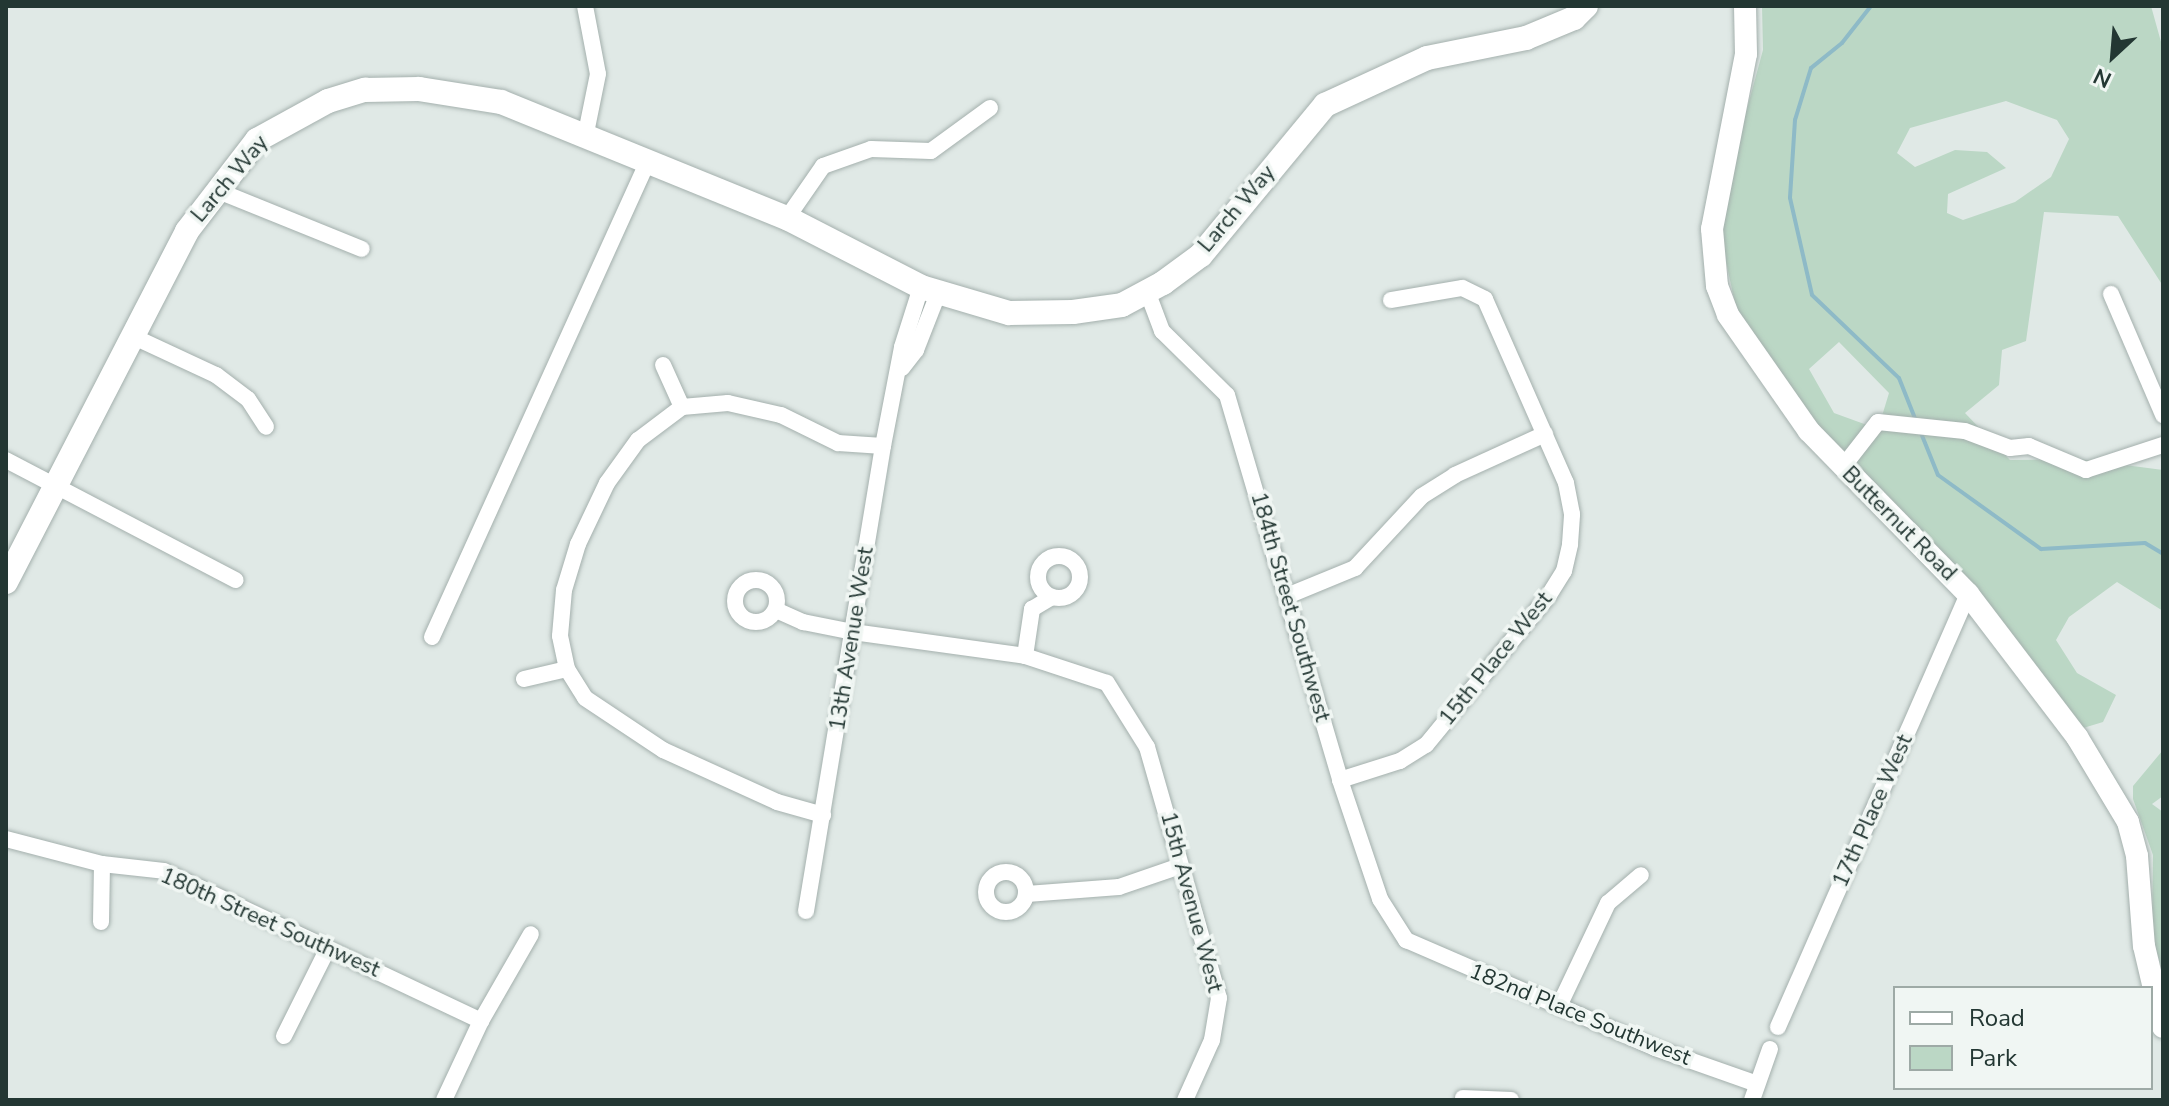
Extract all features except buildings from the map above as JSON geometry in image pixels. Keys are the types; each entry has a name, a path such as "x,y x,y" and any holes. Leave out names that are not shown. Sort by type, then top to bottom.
{"main road":[{"name":"Larch Way","path":"6,582 187,231 216,190 257,140 290,118 365,90 448,90 475,96 787,218 930,290 1009,313 1122,305 1201,255 1325,105 1427,58 1526,38 1574,18 1586,6"}],"street":[{"path":"585,6 598,74 585,138"},
{"name":"Butternut Road","path":"1745,6 1746,54 1713,213 1717,286 1728,315 1809,431 1968,594 2077,737 2128,822 2137,856 2144,946 2163,1027"},
{"path":"787,218 823,166 871,149 931,151 990,108"},
{"path":"432,637 647,163"},
{"path":"216,190 362,249"},
{"name":"15th Place West","path":"1340,780 1400,761 1426,745 1557,583 1564,571 1572,514 1566,483 1478,293 1462,288 1391,300"},
{"name":"13th Avenue West","path":"806,911 883,446 902,368 902,347 930,290"},
{"name":"184th Street Southwest","path":"1147,291 1162,331 1227,395 1340,780 1380,899 1406,940"},
{"path":"2111,294 2163,415"},
{"path":"132,336 216,375 248,399 266,427"},
{"path":"663,365 682,407"},
{"path":"823,815 763,796 663,750 611,719 585,698 567,669 560,636 564,590 578,544 607,483 638,440 682,407 728,403 781,415 838,443 883,446"},
{"path":"1842,468 1878,422 1941,427 2010,448 2029,446 2086,470 2163,445"},
{"path":"1287,596 1355,568 1422,496 1455,475 1545,434"},
{"path":"6,460 56,484 141,534 236,580"},
{"name":"17th Place West","path":"1778,1027 1968,594"},
{"path":"1025,656 1032,609 1052,597"},
{"name":"15th Avenue West","path":"776,610 803,622 853,632 1025,656 1107,683 1147,747 1219,998 1212,1040 1185,1100"},
{"path":"524,679 567,669"},
{"name":"180th Street Southwest","path":"6,839 102,864 164,871 481,1021"},
{"path":"101,922 102,864"},
{"path":"1027,894 1119,887 1180,866"},
{"path":"1560,1004 1608,903 1641,875"},
{"path":"444,1100 481,1021 531,934"},
{"name":"182nd Place Southwest","path":"1406,940 1560,1004 1754,1092"},
{"path":"284,1036 328,948"},
{"path":"1754,1092 1770,1049"},
{"path":"1463,1098 1511,1100"}],"green space":[{"path":"1762,6 2151,6 2163,49 2163,286 2118,216 2044,212 2026,341 2002,350 1999,385 1965,413 2010,460 2079,459 2163,470 2163,611 2117,582 2069,617 2056,640 2077,673 2116,695 2103,722 2080,729 1817,426 1737,313 1717,219 1763,50","holes":["2006,101 2057,120 2069,139 2051,177 2015,202 1963,220 1947,213 1948,194 2006,168 1987,152 1955,150 1915,167 1897,153 1910,128","1839,342 1889,393 1882,416 1867,425 1834,413 1809,369"]},
{"path":"2163,750 2163,796 2152,804 2163,812 2163,974 2152,935 2153,855 2133,799 2133,786"}],"waterway":[{"path":"1871,6 1842,43 1811,68 1795,120 1790,198 1812,295 1899,378 1916,421"},
{"path":"1921,433 1938,475 2041,549 2145,543 2163,554"}]}
